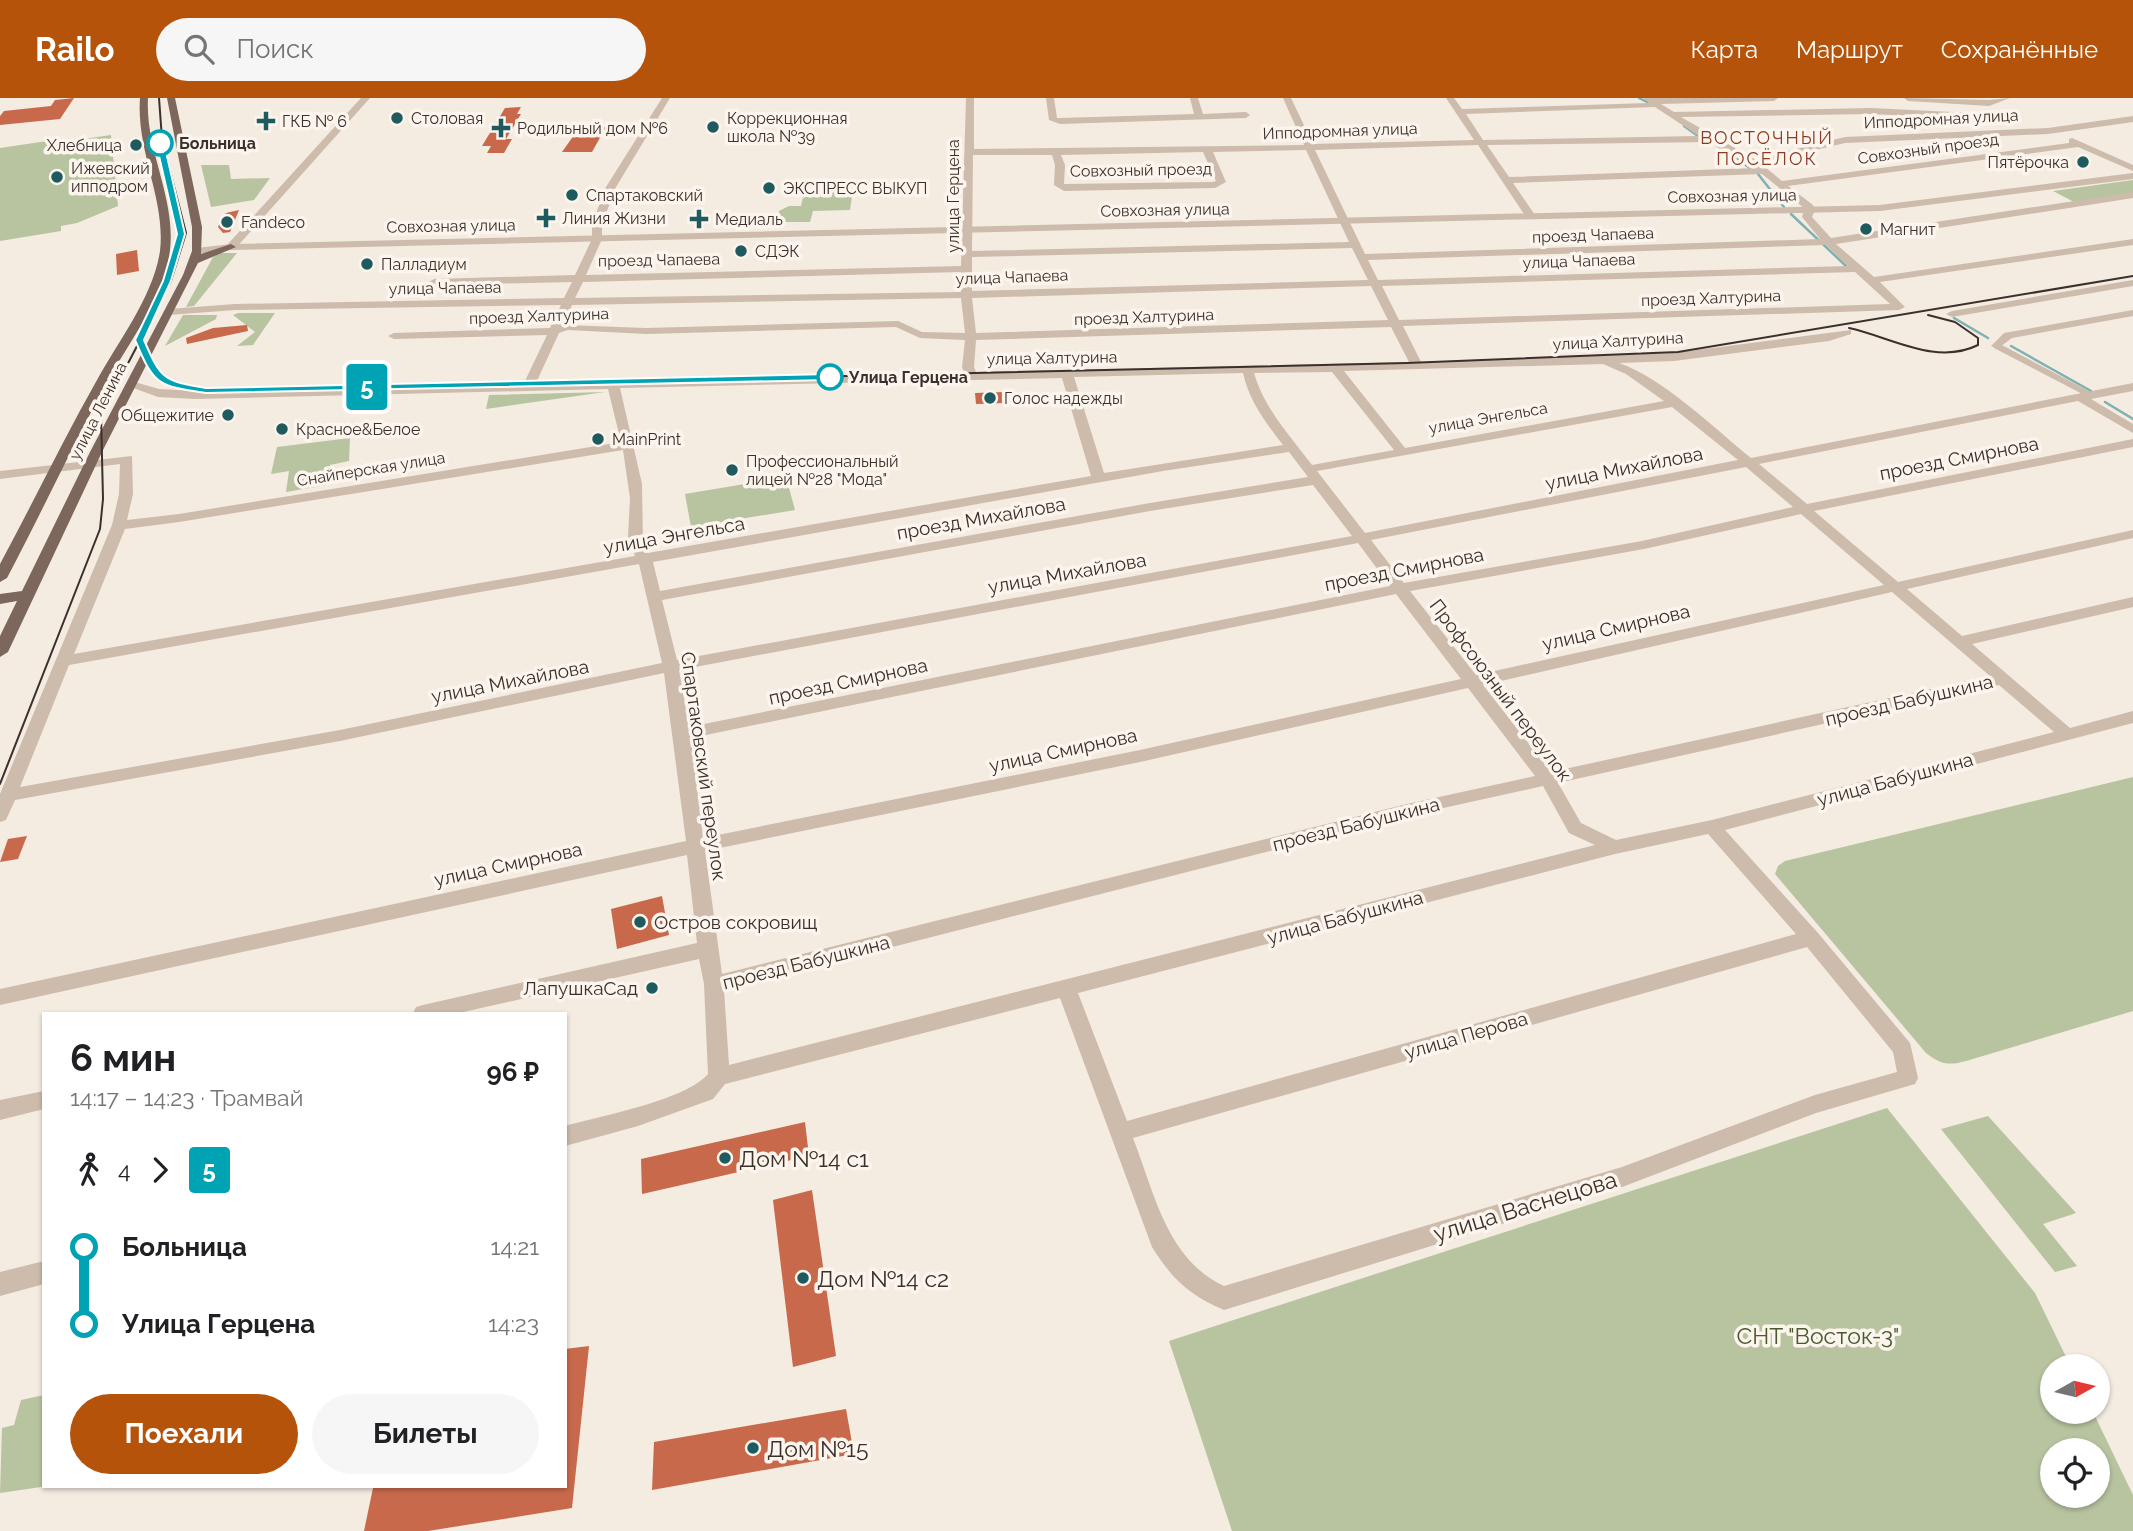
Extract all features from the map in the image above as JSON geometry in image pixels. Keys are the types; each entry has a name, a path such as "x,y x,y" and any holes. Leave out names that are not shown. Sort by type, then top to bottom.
{"main road":[{"name":"улица Ленина","path":"0,652 195,256 197,237 189,184 159,120 144,98"},
{"name":"улица Ленина","path":"0,578 55,468 175,253 166,235 159,120 171,98"},
{"path":"197,237 209,243 231,247"},
{"path":"175,253 195,256 231,247"},
{"path":"0,599 27,595"}],"street":[{"path":"231,247 366,98"},
{"path":"528,388 597,239 601,213 610,191 666,98"},
{"name":"улица Герцена","path":"970,98 967,229 969,254 966,294 971,337 968,366 972,377"},
{"path":"1050,98 1054,120 1060,121 1246,115"},
{"path":"1194,98 1199,117"},
{"path":"1287,98 1343,221 1417,366"},
{"path":"1450,98 1530,215"},
{"path":"1652,100 1774,98"},
{"path":"1908,98 1989,103 2006,98"},
{"path":"1461,112 1651,106 1652,100"},
{"path":"1652,100 1712,139 1735,149 1779,184 1810,210 1807,217 1826,242 1874,281 2133,242"},
{"path":"1989,103 2012,118 2133,168"},
{"path":"1675,114 1871,111 2012,118"},
{"name":"Ипподромная улица","path":"1752,162 1845,140 2048,131 2133,119"},
{"name":"Ипподромная улица","path":"969,152 1056,153 1309,148 1480,141 1712,139"},
{"name":"Совхозный проезд","path":"1779,184 2081,145"},
{"name":"Совхозный проезд","path":"1056,153 1060,165 1059,185 1064,188 1215,186 1221,183 1207,150"},
{"path":"1506,180 1763,171"},
{"name":"Совхозная улица","path":"231,247 1880,208 2133,176"},
{"path":"1826,242 2133,195"},
{"name":"проезд Чапаева","path":"1361,257 1826,242"},
{"path":"969,254 1355,245"},
{"name":"проезд Чапаева","path":"433,282 968,269"},
{"name":"улица Чапаева","path":"169,312 235,307 966,294 1856,269"},
{"name":"проезд Халтурина","path":"394,335 554,331 567,327 646,331 898,324 920,335 971,337 1396,326 1899,307 1874,281"},
{"path":"1952,314 2133,283"},
{"path":"2133,313 2008,335 1997,346 2044,368 2133,429"},
{"name":"улица Халтурина","path":"131,385 158,393 195,395 1248,372 1674,357 1829,338 1847,332"},
{"path":"1599,361 1630,371 1751,464 2067,734"},
{"path":"1336,369 1402,452"},
{"name":"Профсоюзный переулок","path":"1248,372 1252,387 1269,418 1401,588 1469,681 1548,780 1575,828"},
{"path":"1067,375 1099,479"},
{"name":"Спартаковский переулок","path":"613,385 628,445 637,501 633,526 637,551 645,560 671,666 682,734 707,949 714,984 719,1077"},
{"name":"улица Михайлова","path":"8,795 100,780 539,695 671,666 1751,464 2133,387"},
{"name":"улица Энгельса","path":"1313,474 1402,452 1674,403"},
{"name":"проезд Смирнова","path":"682,734 1401,588 1644,545 1804,509 2133,443"},
{"name":"Снайперская улица","path":"119,525 179,518 628,445"},
{"name":"улица Энгельса","path":"64,660 1292,447"},
{"path":"0,475 127,459 126,494 119,525 0,816"},
{"name":"проезд Михайлова","path":"654,597 1150,507 1313,474"},
{"name":"улица Смирнова","path":"0,997 695,846 1140,755 2133,534"},
{"path":"1959,642 2133,602"},
{"name":"проезд Бабушкина","path":"714,984 1407,810 2003,679"},
{"name":"улица Бабушкина","path":"567,1135 638,1116 706,1092 719,1077 1570,858 1712,827 2133,717"},
{"path":"1712,827 1811,938"},
{"path":"1570,858 1575,828 1615,847"},
{"name":"улица Васнецова","path":"1068,989 1160,1239 1181,1272 1204,1290 1224,1298 1622,1177 1815,1104 1908,1078 1903,1049 1811,938"},
{"name":"улица Перова","path":"1122,1132 1811,938"},
{"name":"проезд Бабушкина","path":"427,1012 707,949"},
{"path":"0,1110 42,1100"},
{"path":"0,1284 42,1273"}],"green space":[{"name":"Ижевский ипподром","path":"111,135 118,206 77,223 61,226 61,231 0,241 0,148"},
{"path":"201,165 229,165 231,179 270,178 254,200 211,207"},
{"path":"2133,180 2133,193 2074,202 2053,191"},
{"path":"853,190 850,210 813,211 810,222 778,222 779,211 789,206 801,206 804,192"},
{"path":"220,253 237,253 194,306 186,307 213,257"},
{"path":"275,313 253,345 237,346 255,332 233,315"},
{"path":"183,315 217,315 216,319 165,346"},
{"path":"605,392 486,409 489,395"},
{"path":"350,438 349,461 330,465 327,485 286,492 289,471 271,474 277,447"},
{"path":"786,477 795,510 691,527 685,494"},
{"path":"2133,777 2133,1011 1966,1061 1945,1063 1926,1053 1775,874 1778,866 1785,861"},
{"name":"СНТ \"Восток-3\"","path":"1887,1108 2035,1293 2065,1354 2040,1354 2040,1424 2099,1424 2106,1438 2040,1438 2040,1508 2110,1508 2110,1447 2133,1495 2133,1531 1232,1531 1169,1341"},
{"path":"1988,1116 2076,1213 2043,1224 2077,1266 2055,1272 1941,1129"},
{"path":"42,1395 42,1487 0,1493 2,1428 14,1425 21,1400"}],"building":[{"path":"74,98 60,119 0,125 0,116 4,111 51,106 55,100"},
{"name":"Родильный дом №6","path":"521,107 517,114 521,114 506,139 512,139 504,153 487,153 491,146 482,146 505,108"},
{"path":"606,127 592,152 562,152 579,128"},
{"name":"Fandeco","path":"239,210 230,232 223,233 218,227 223,217 226,213"},
{"path":"137,250 139,271 117,275 116,254"},
{"path":"247,325 248,331 187,344 186,338 213,328"},
{"name":"Голос надежды","path":"1004,392 1005,403 976,404 975,393"},
{"path":"27,836 18,859 0,862 8,839"},
{"name":"Остров сокровищ","path":"662,896 669,935 617,949 611,909"},
{"name":"Дом №14 с1","path":"805,1122 809,1156 642,1194 641,1159"},
{"name":"Дом №14 с2","path":"812,1190 836,1356 793,1367 773,1200"},
{"path":"589,1346 572,1508 428,1531 364,1531 373,1488 567,1488 567,1349"},
{"name":"Дом №15","path":"846,1409 854,1454 652,1490 654,1442"}],"waterway":[{"path":"1639,98 1649,103"},
{"path":"1684,126 1698,136"},
{"path":"1716,145 1753,170"},
{"path":"1758,174 1784,207"},
{"path":"1791,214 1846,266"},
{"path":"1954,318 1988,338"},
{"path":"2011,346 2091,391"},
{"path":"2105,402 2133,419"}],"tram line":[{"path":"140,340 171,281 186,233 162,139 159,98"},
{"name":"5","path":"160,143 181,234 167,281 139,335 139,340 153,372 171,386 206,391 830,377"},
{"path":"140,340 147,358 159,374 177,385 200,391 1407,363 1678,352 2133,276"},
{"path":"1849,328 1930,351 1962,351 1978,345 1978,338 1955,322 1928,315"},
{"path":"139,335 140,340"},
{"path":"0,784 100,529 103,499 101,415 140,340"}],"place":[{"name":"Столовая","path":"397,118"},
{"name":"ГКБ № 6","path":"266,121"},
{"name":"Коррекционная школа №39","path":"713,127"},
{"name":"Родильный дом №6","path":"501,128"},
{"name":"Больница","path":"160,143"},
{"name":"Хлебница","path":"136,145"},
{"name":"Пятёрочка","path":"2083,162"},
{"name":"Ижевский ипподром","path":"57,177"},
{"name":"ЭКСПРЕСС ВЫКУП","path":"769,188"},
{"name":"Спартаковский","path":"572,195"},
{"name":"Линия Жизни","path":"546,218"},
{"name":"Медиаль","path":"699,219"},
{"name":"Fandeco","path":"227,222"},
{"name":"Магнит","path":"1866,229"},
{"name":"СДЭК","path":"741,251"},
{"name":"Палладиум","path":"367,264"},
{"name":"Улица Герцена","path":"830,377"},
{"name":"Голос надежды","path":"990,398"},
{"name":"Общежитие","path":"228,415"},
{"name":"Красное&Белое","path":"282,429"},
{"name":"MainPrint","path":"598,439"},
{"name":"Профессиональный лицей №28 \"Мода\"","path":"732,470"},
{"name":"Остров сокровищ","path":"640,922"},
{"name":"ЛапушкаСад","path":"652,988"},
{"name":"Дом №14 с1","path":"725,1158"},
{"name":"Дом №14 с2","path":"803,1278"},
{"name":"Дом №15","path":"753,1448"}],"district":[{"name":"ВОСТОЧНЫЙ ПОСЁЛОК","path":"1767,147"}]}
